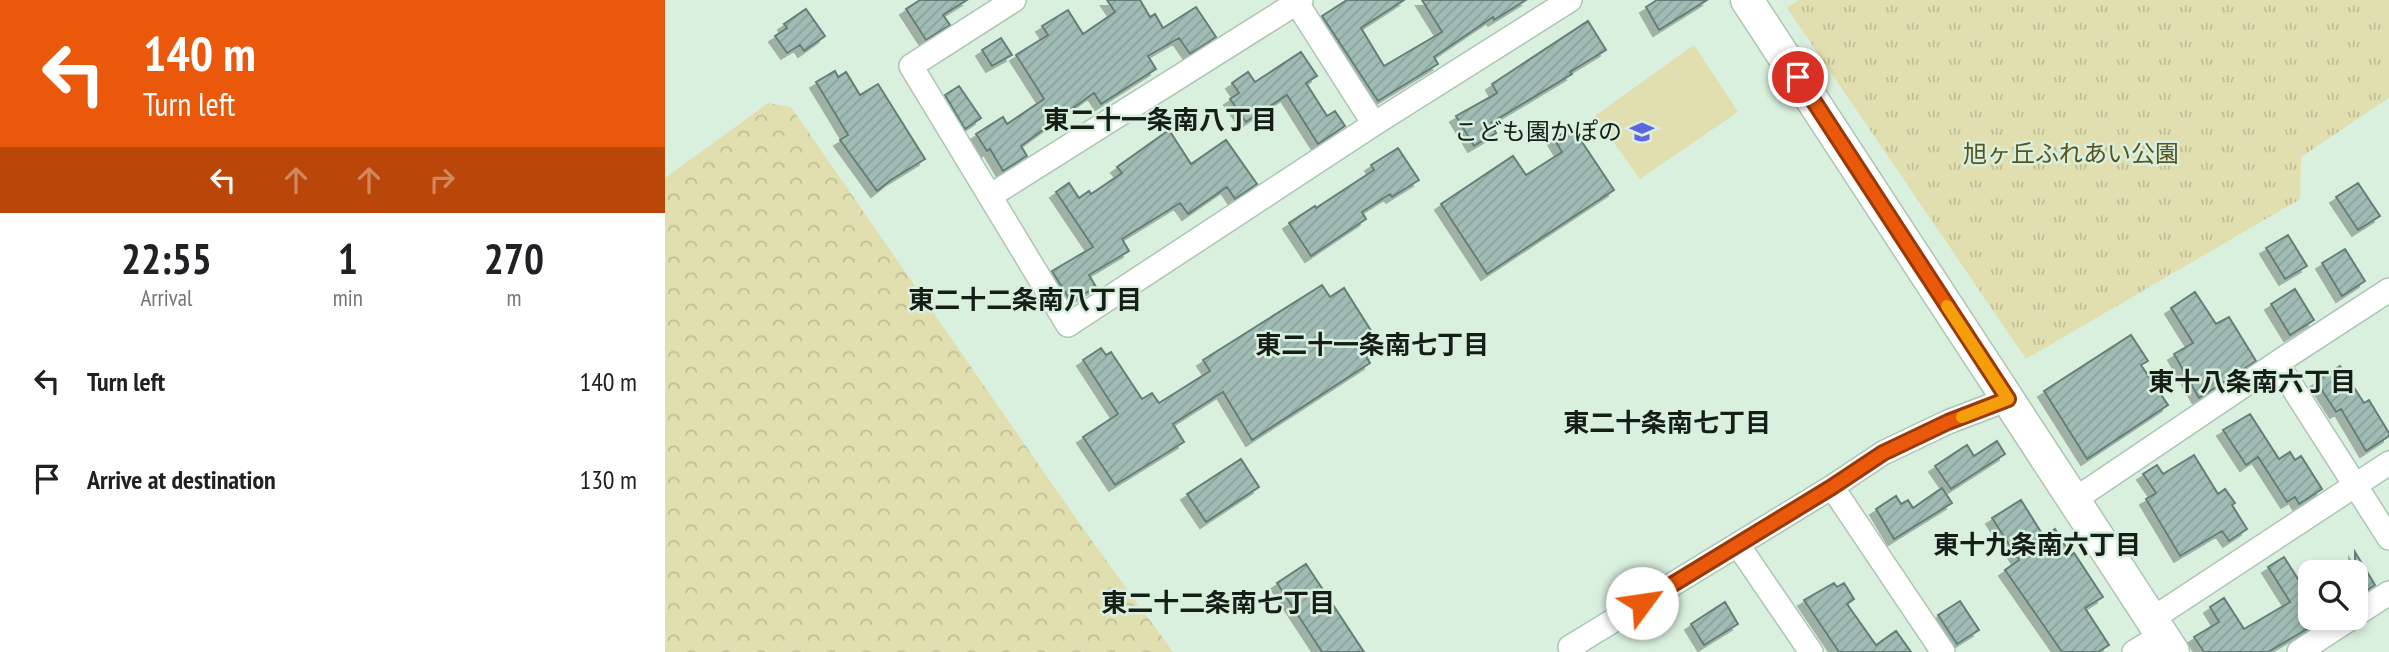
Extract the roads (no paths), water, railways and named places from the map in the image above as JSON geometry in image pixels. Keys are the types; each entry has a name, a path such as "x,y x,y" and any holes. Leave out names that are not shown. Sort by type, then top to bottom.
{"street":[{"path":"1014,0 911,66 1068,325 1374,124 1570,0"},
{"path":"1747,0 2162,635"},
{"path":"990,197 1298,1 1374,124"},
{"path":"2074,500 2389,290"},
{"path":"2277,363 2389,538"},
{"path":"1574,652 1570,646 1738,545 1883,453 1948,422 2008,399"},
{"path":"2134,652 2162,635 2355,486 2389,463"},
{"path":"1832,487 1944,652"},
{"path":"1738,545 1811,652"},
{"path":"2368,607 2389,593"},
{"path":"2299,652 2333,630"}],"place":[{"name":"こども園かぽの","path":"1642,132"}],"district":[{"name":"東二十一条南八丁目","path":"1160,120"},
{"name":"東二十二条南八丁目","path":"1025,300"},
{"name":"東二十一条南七丁目","path":"1372,345"},
{"name":"東十八条南六丁目","path":"2252,382"},
{"name":"東二十条南七丁目","path":"1667,423"},
{"name":"東十九条南六丁目","path":"2037,545"},
{"name":"東二十二条南七丁目","path":"1218,603"}],"park label":[{"name":"旭ヶ丘ふれあい公園","path":"2071,154"}]}
